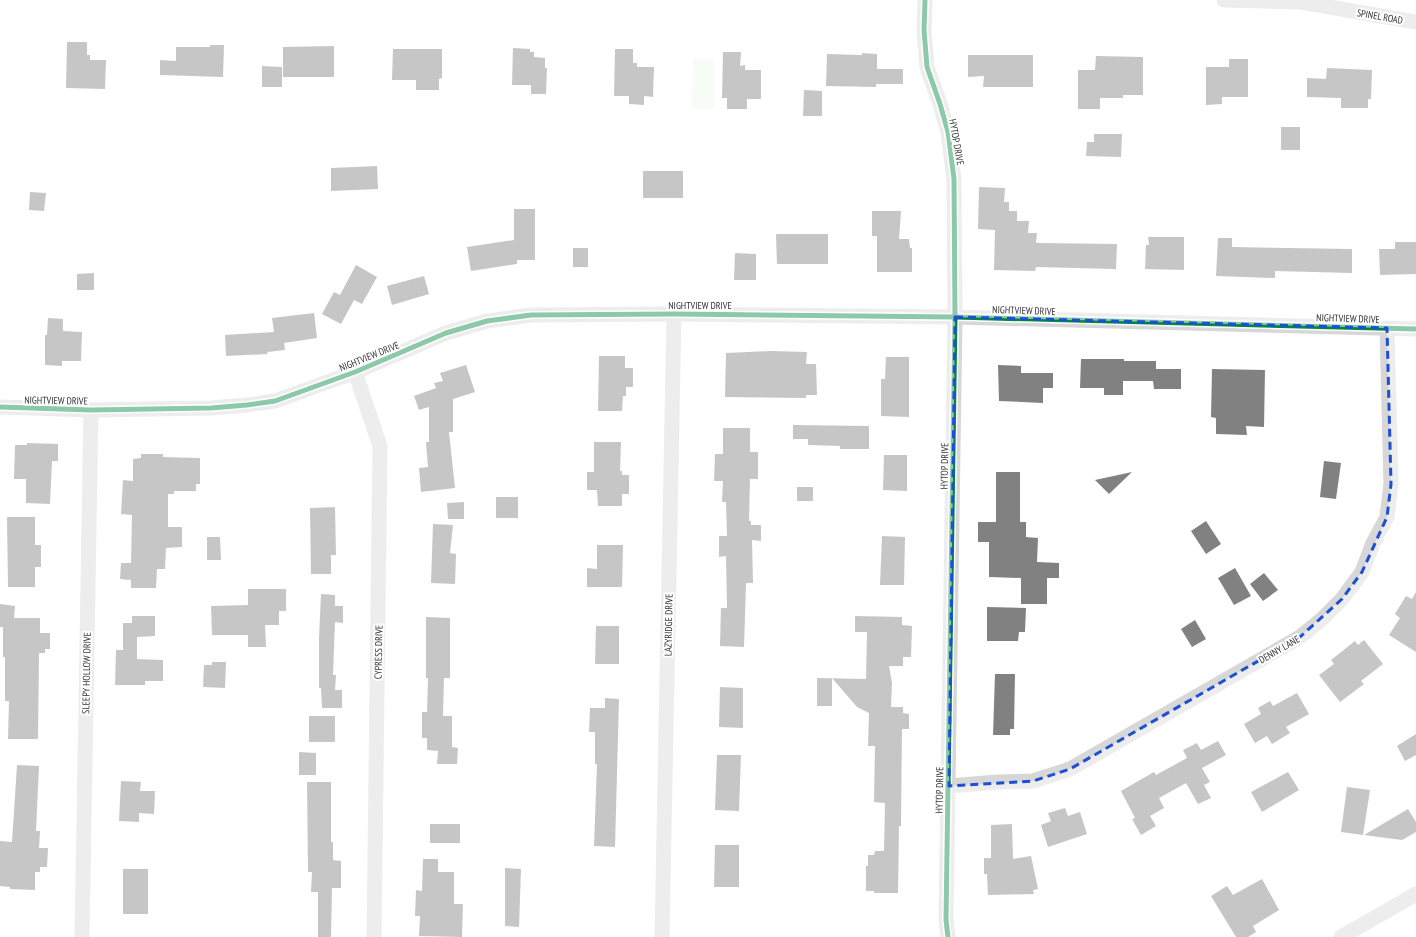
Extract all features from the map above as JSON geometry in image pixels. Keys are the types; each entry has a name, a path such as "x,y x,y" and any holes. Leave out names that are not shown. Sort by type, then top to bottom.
{"street":[{"name":"HYTOP DRIVE","path":"925,0 924,30 927,67 948,132 954,179 955,317 946,920 948,937"},
{"name":"SPINEL ROAD","path":"1224,0 1301,2 1416,22"},
{"name":"NIGHTVIEW DRIVE","path":"0,407 91,410 211,408 275,401 355,372 446,333 487,321 532,315 674,314 955,317 1416,329"},
{"name":"LAZYRIDGE DRIVE","path":"662,937 674,314"},
{"name":"DENNY LANE","path":"949,786 1033,781 1070,769 1300,637 1322,620 1342,599 1362,572 1387,517 1391,484 1387,328"},
{"name":"CYPRESS DRIVE","path":"355,372 380,446 374,937"},
{"name":"SLEEPY HOLLOW DRIVE","path":"82,937 91,410"},
{"path":"1340,937 1416,894"}],"highlighted area":[{"path":"955,317 1387,328 1391,484 1387,517 1362,572 1342,599 1300,637 1070,769 1033,781 949,786"}],"shaded area":[{"path":"693,59 714,60 714,109 692,109"}],"building":[{"path":"67,42 87,42 87,55 90,55 90,60 106,60 105,89 66,88"},
{"path":"210,45 224,45 223,77 160,75 160,60 176,61 176,47 210,47"},
{"path":"334,46 334,77 283,77 283,47"},
{"path":"513,48 530,49 530,52 534,52 534,57 545,58 545,68 547,68 546,94 531,94 531,85 512,85"},
{"path":"393,49 442,49 442,78 439,79 439,90 416,90 416,80 392,80"},
{"path":"615,49 633,49 633,63 637,63 637,67 654,67 653,97 644,96 644,105 629,104 629,96 614,96"},
{"path":"723,52 741,52 740,66 745,65 745,70 761,70 761,99 747,99 747,109 727,109 727,98 722,98"},
{"path":"862,53 877,54 877,69 903,69 903,84 876,84 876,87 826,86 827,54 862,55"},
{"path":"968,55 1033,55 1033,87 983,87 984,76 968,77"},
{"path":"1096,56 1143,57 1143,95 1123,95 1123,98 1100,98 1100,109 1078,109 1078,70 1095,70"},
{"path":"1229,59 1248,59 1248,97 1222,97 1222,104 1206,105 1206,67 1229,67"},
{"path":"262,66 282,67 282,87 262,87"},
{"path":"1327,68 1372,70 1371,99 1368,99 1368,108 1341,108 1341,98 1307,97 1307,78 1326,79"},
{"path":"804,90 822,91 822,116 803,116"},
{"path":"1281,127 1300,127 1300,150 1281,150"},
{"path":"1094,134 1122,134 1121,157 1086,156 1087,142 1094,142"},
{"path":"377,166 378,189 331,191 331,168"},
{"path":"643,171 683,171 683,198 643,198"},
{"path":"979,187 1005,188 1004,202 1009,202 1009,211 1017,211 1017,221 1029,221 1028,233 1037,233 1036,243 1117,244 1116,269 1036,267 1035,271 994,270 995,230 978,229"},
{"path":"30,192 46,193 44,211 29,210"},
{"path":"514,209 535,209 535,260 517,260 517,264 471,271 467,247 514,240"},
{"path":"872,211 901,211 899,239 909,239 910,248 912,248 912,272 877,272 877,236 872,236"},
{"path":"776,234 828,234 828,264 777,264"},
{"path":"1148,237 1184,237 1184,270 1145,269 1146,245 1149,245"},
{"path":"1218,238 1232,238 1232,247 1352,249 1352,273 1275,271 1275,278 1216,276"},
{"path":"1395,242 1416,242 1416,274 1380,275 1379,249 1395,249"},
{"path":"573,248 588,248 588,267 573,267"},
{"path":"735,253 756,254 756,280 734,280"},
{"path":"356,265 377,277 362,304 354,300 341,324 322,314 334,292 340,295"},
{"path":"94,273 94,290 77,290 77,274"},
{"path":"424,276 429,294 392,305 387,286"},
{"path":"314,313 317,338 284,343 285,350 267,352 268,354 226,356 225,335 274,332 272,318"},
{"path":"48,318 63,319 63,331 82,332 81,361 62,361 62,366 45,365 45,335 47,335"},
{"path":"771,351 807,352 806,364 816,364 817,395 806,395 806,398 725,397 726,353"},
{"path":"599,356 625,356 625,368 633,368 633,387 626,387 626,396 623,396 622,411 598,411"},
{"path":"886,357 909,357 909,417 881,416 881,379 885,379"},
{"path":"1081,359 1156,361 1156,369 1181,369 1181,389 1154,389 1153,381 1123,381 1123,395 1104,395 1104,388 1080,388"},
{"path":"466,365 475,392 453,399 453,432 449,432 455,488 421,492 419,468 428,467 426,442 429,442 429,407 419,410 414,396 436,388 434,383 443,381 440,373"},
{"path":"998,365 1021,366 1021,373 1053,373 1053,388 1043,388 1043,403 999,401"},
{"path":"1212,369 1265,370 1264,427 1246,426 1247,435 1216,434 1216,418 1211,417"},
{"path":"793,425 869,426 869,449 840,449 840,446 808,445 808,439 793,439"},
{"path":"723,428 750,428 750,452 758,452 758,479 750,479 749,521 751,521 751,525 761,525 761,541 752,540 753,583 746,583 744,647 720,646 721,608 727,608 726,556 719,557 719,536 727,536 726,502 722,502 723,481 714,481 715,454 723,454"},
{"path":"594,442 621,442 620,471 622,471 622,475 629,475 629,494 622,494 622,506 598,506 597,490 587,490 587,472 594,472"},
{"path":"27,443 58,444 58,461 52,461 50,504 26,503 26,479 14,479 15,445 27,445"},
{"path":"141,454 163,454 163,457 200,458 200,484 196,484 196,491 174,491 174,494 168,494 168,527 182,527 182,547 166,548 165,569 157,569 156,588 131,588 131,580 120,579 121,563 131,563 132,515 121,514 123,480 133,481 133,459 141,458"},
{"path":"884,455 907,455 907,491 883,490"},
{"path":"1324,461 1341,463 1336,499 1320,497"},
{"path":"996,472 1020,472 1020,522 1026,522 1026,537 1038,538 1037,562 1059,563 1059,578 1047,578 1047,604 1021,604 1021,578 989,577 989,542 978,542 978,522 996,522"},
{"path":"1132,472 1109,494 1095,480"},
{"path":"797,487 813,487 813,501 797,501"},
{"path":"496,497 518,497 518,518 496,518"},
{"path":"464,502 464,519 448,519 447,503"},
{"path":"335,507 336,555 331,555 331,574 311,574 310,508"},
{"path":"7,517 35,517 35,545 41,545 41,567 35,567 35,587 8,587"},
{"path":"1206,521 1221,544 1206,554 1191,531"},
{"path":"433,524 453,525 450,553 456,554 455,584 431,583"},
{"path":"882,536 905,537 904,585 880,585"},
{"path":"207,537 220,537 221,560 207,560"},
{"path":"597,545 623,545 622,587 587,587 587,568 597,569"},
{"path":"1235,568 1251,596 1234,605 1218,578"},
{"path":"1264,573 1278,590 1263,601 1250,584"},
{"path":"248,589 286,589 286,611 279,611 279,625 265,625 266,647 248,647 248,635 212,635 211,606 248,605"},
{"path":"1416,592 1416,652 1389,635 1400,618 1395,614 1406,596 1412,599"},
{"path":"321,594 335,595 335,606 343,606 343,623 335,622 333,675 336,675 335,690 342,690 342,708 322,708 321,688 319,688"},
{"path":"0,604 15,606 14,618 40,618 40,633 50,633 50,649 45,649 45,653 39,653 38,739 8,739 9,701 5,701 5,657 3,657 3,627 0,627"},
{"path":"987,607 1026,608 1025,632 1019,632 1018,641 987,641"},
{"path":"132,616 155,616 155,636 137,637 137,659 163,660 163,681 145,681 145,685 115,685 116,650 123,650 123,623 132,623"},
{"path":"855,616 902,617 902,625 912,626 911,657 903,657 903,666 889,666 892,683 891,707 903,707 903,713 909,714 909,729 902,729 901,826 899,826 898,893 874,893 874,891 866,891 866,866 868,866 868,855 874,855 875,851 884,851 885,803 874,802 875,746 868,746 869,713 857,707 832,678 866,679 867,632 855,632"},
{"path":"426,617 450,618 450,678 444,678 443,716 452,716 452,747 458,748 457,764 437,764 438,751 427,750 427,738 422,738 422,712 427,712 428,678 426,678"},
{"path":"1195,620 1206,639 1192,647 1181,629"},
{"path":"596,626 619,626 619,664 595,664"},
{"path":"1364,640 1383,664 1361,681 1364,684 1340,702 1319,675 1334,664 1331,660 1355,641 1358,645"},
{"path":"212,662 226,662 225,688 203,687 204,665 212,665"},
{"path":"995,674 1015,674 1014,729 1010,729 1010,735 993,735"},
{"path":"817,678 832,678 832,706 817,706"},
{"path":"720,687 743,688 743,728 719,727"},
{"path":"1297,693 1309,714 1286,727 1290,733 1272,744 1267,736 1255,743 1244,724 1261,714 1258,708 1270,701 1273,706"},
{"path":"605,698 619,699 615,847 594,846 597,764 595,764 595,732 589,732 590,708 605,708"},
{"path":"309,716 335,716 335,742 309,742"},
{"path":"1416,734 1416,755 1405,761 1397,746"},
{"path":"1218,741 1226,755 1202,768 1210,782 1204,785 1211,798 1198,804 1186,783 1159,798 1164,808 1150,816 1156,826 1141,835 1132,819 1135,818 1121,791 1154,772 1156,775 1187,758 1183,750 1197,743 1201,750"},
{"path":"299,752 316,753 316,775 299,775"},
{"path":"717,755 741,755 739,811 715,810"},
{"path":"17,765 39,766 36,831 40,831 39,848 48,848 47,867 40,867 40,872 35,872 35,890 10,889 10,887 0,886 0,841 12,842"},
{"path":"1288,772 1299,790 1262,812 1251,792"},
{"path":"121,781 141,782 140,791 155,791 154,814 139,813 139,822 119,821"},
{"path":"307,782 331,782 331,842 333,842 333,860 341,861 341,888 332,888 331,937 318,937 318,892 311,892 312,872 308,872"},
{"path":"1347,787 1370,790 1363,835 1341,832"},
{"path":"1065,808 1068,816 1080,812 1087,834 1048,847 1041,825 1051,821 1048,813"},
{"path":"1408,809 1416,822 1416,832 1402,840 1364,835"},
{"path":"430,824 460,824 460,843 430,843"},
{"path":"1012,824 1013,859 1031,856 1038,889 1033,890 1034,894 988,895 987,874 984,874 984,858 991,858 991,825"},
{"path":"715,845 739,845 739,887 714,887"},
{"path":"423,859 438,859 438,872 454,872 454,904 463,904 462,937 419,936 420,916 415,916 416,890 422,891"},
{"path":"505,868 521,869 519,927 505,926"},
{"path":"123,869 148,869 148,914 123,914"},
{"path":"1262,879 1279,910 1253,926 1256,932 1248,937 1236,937 1211,896 1227,886 1233,895"}],"cycle path":[{"path":"925,0 924,30 927,67 948,132 954,179 955,317 946,920 948,937"},
{"path":"0,407 91,410 211,408 275,401 355,372 446,333 487,321 531,315 674,314 955,317 1416,329"}]}
